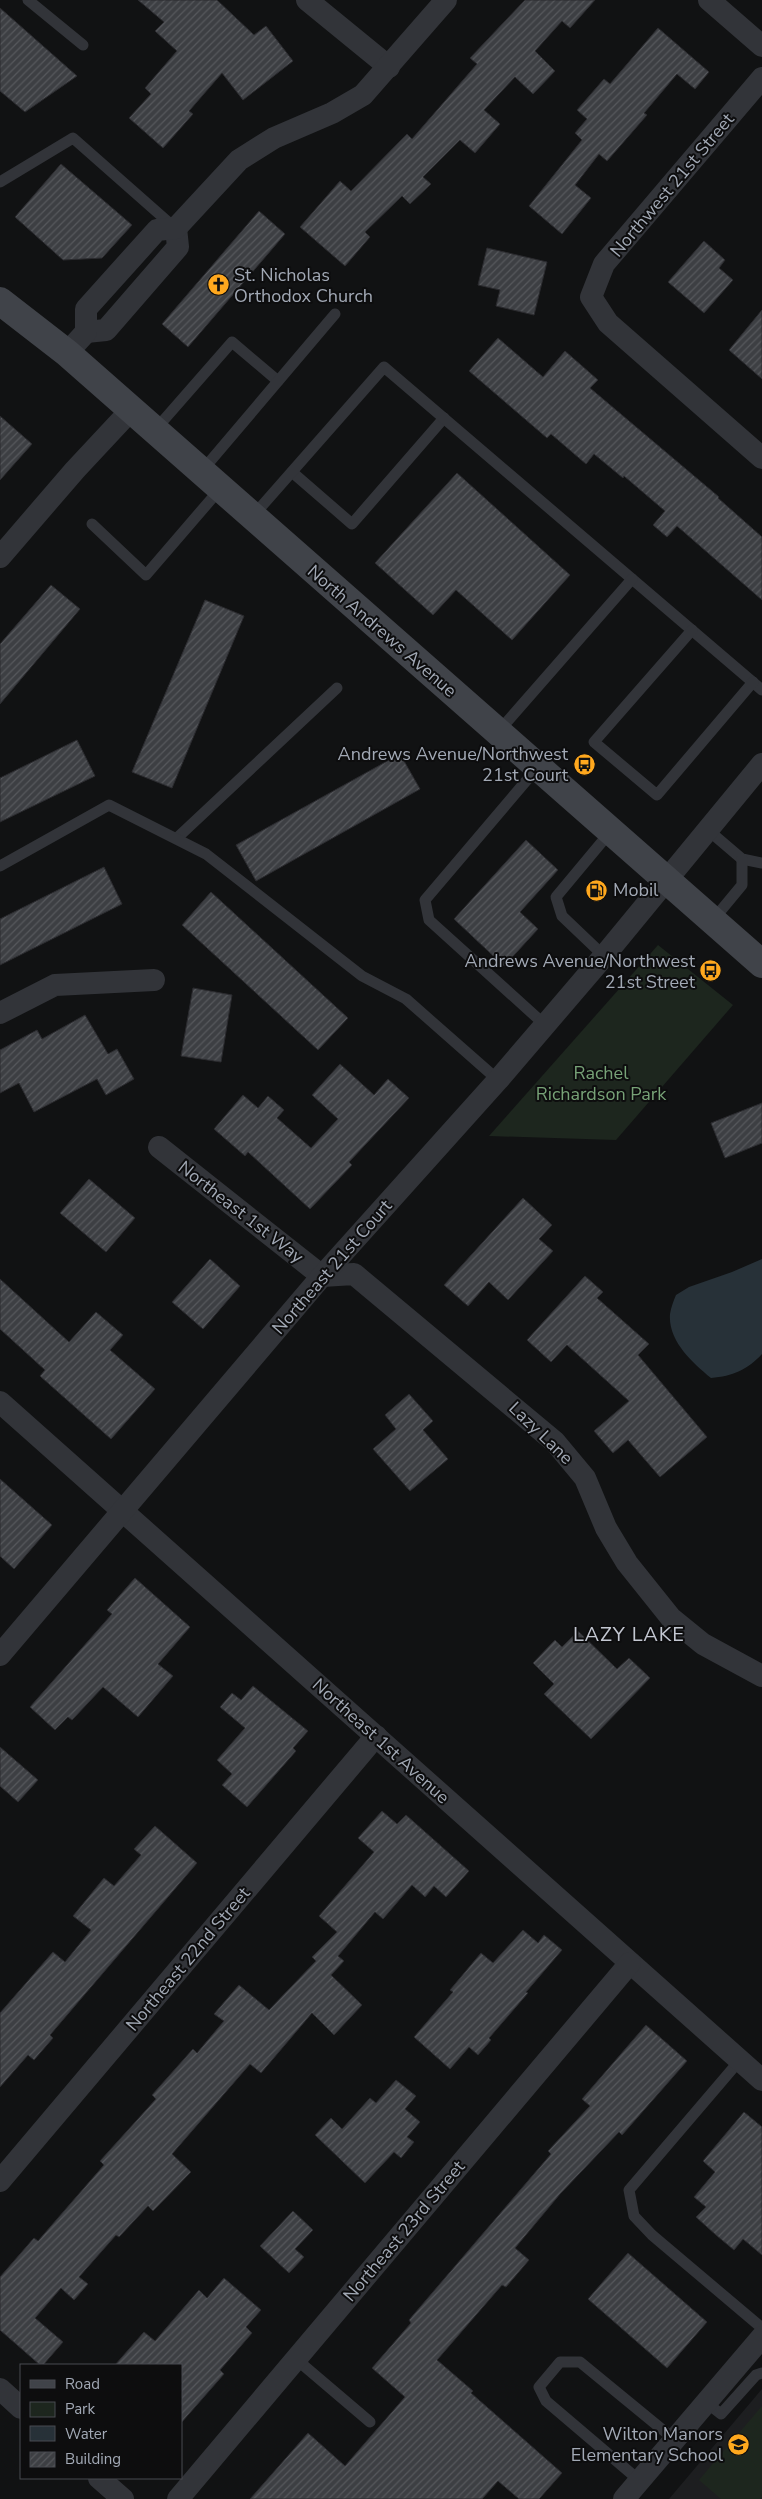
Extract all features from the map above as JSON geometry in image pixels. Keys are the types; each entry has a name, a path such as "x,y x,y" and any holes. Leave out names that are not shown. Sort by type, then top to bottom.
{"main road":[{"name":"North Andrews Avenue","path":"0,301 68,353 154,431 762,964"}],"street":[{"path":"307,0 389,67"},
{"path":"68,353 86,332 106,330 178,247 176,228 239,160 274,138 332,112 363,95 446,0"},
{"path":"710,0 762,46"},
{"name":"Northwest 21st Street","path":"762,78 604,264 591,297 608,323 762,458"},
{"path":"0,557 75,470 131,410"},
{"name":"Northeast 21st Court","path":"0,1655 322,1276 498,1080 604,956 762,764"},
{"path":"0,1014 55,985 154,980"},
{"name":"Northeast 1st Way","path":"159,1147 322,1276"},
{"name":"Lazy Lane","path":"322,1276 354,1274 555,1442 585,1478 616,1545 654,1600 676,1623 703,1644 762,1676"},
{"name":"Northeast 1st Avenue","path":"0,1402 762,2080"},
{"name":"Northeast 22nd Street","path":"0,2181 376,1736"},
{"name":"Northeast 23rd Street","path":"178,2499 630,1963"},
{"path":"624,2499 762,2337"},
{"path":"0,2390 20,2407"},
{"path":"100,2479 123,2499"}],"lane":[{"path":"28,0 83,45"},
{"path":"0,182 73,138 176,228"},
{"path":"92,524 146,575 278,380 335,314"},
{"path":"154,431 232,342 278,380"},
{"path":"252,517 384,367 762,690"},
{"path":"292,472 352,524 444,418"},
{"path":"498,732 632,579"},
{"path":"692,630 594,742 658,795 753,682"},
{"path":"177,838 337,688"},
{"path":"538,767 425,900 430,920 544,1024"},
{"path":"0,866 110,805 206,854 362,976 406,999 498,1080"},
{"path":"708,830 742,859 762,863"},
{"path":"604,956 562,916 556,897 611,831"},
{"path":"712,920 742,885 742,859"},
{"path":"740,2060 629,2190 634,2216 652,2235 762,2328"},
{"path":"296,2359 370,2422"},
{"path":"640,2481 546,2401 539,2387 560,2362 580,2362 674,2440"},
{"path":"707,2402 721,2414 756,2375 762,2373"}],"shaded area":[{"name":"Wilton Manors Elementary School","path":"762,2389 762,2499 669,2499"}],"green space":[{"name":"Rachel Richardson Park","path":"658,945 733,1005 616,1140 489,1136"},
{"name":"Wilton Manors Elementary School","path":"762,2406 762,2497 760,2499 721,2499 699,2480"}],"water":[{"path":"762,1259 762,1354 751,1364 739,1371 726,1376 711,1378 689,1358 673,1333 670,1324 670,1314 676,1295 689,1287"}],"building":[{"path":"138,0 217,0 254,35 266,26 293,61 243,100 222,73 189,111 193,114 163,148 129,118 151,94 145,88 177,51 155,31 164,22"},
{"path":"525,0 595,0 570,28 562,21 535,51 555,71 533,94 515,77 484,110 500,124 475,153 460,140 423,177 431,184 410,204 402,196 365,232 370,237 345,266 300,227 340,181 351,191 407,134 412,139 477,64 470,58"},
{"path":"0,8 77,76 25,112 0,91"},
{"path":"658,28 709,72 695,89 677,74 644,113 647,115 607,161 599,154 575,185 591,198 562,234 529,206 582,140 575,133 587,119 577,110 604,79 610,84"},
{"path":"61,164 132,225 102,258 63,260 15,217"},
{"name":"St. Nicholas Orthodox Church","path":"259,211 285,234 188,347 162,324"},
{"path":"704,241 725,260 719,268 733,280 704,313 668,282"},
{"path":"487,248 547,262 534,315 496,306 500,290 478,285"},
{"path":"762,310 762,379 729,350"},
{"path":"498,338 543,377 565,351 598,380 590,388 719,497 762,537 762,600 677,526 667,537 653,525 665,511 624,476 623,478 594,454 586,464 551,434 547,438 469,371"},
{"path":"0,416 32,444 0,480"},
{"path":"457,473 570,575 512,640 456,590 433,615 375,563"},
{"path":"51,585 80,609 0,704 0,644"},
{"path":"205,600 244,616 172,788 132,772"},
{"path":"77,740 95,776 0,822 0,778"},
{"path":"400,754 420,789 256,881 236,845"},
{"path":"526,840 558,870 520,912 538,929 504,966 454,919"},
{"path":"104,867 122,904 0,965 0,919"},
{"path":"211,892 348,1018 318,1050 182,925"},
{"path":"193,988 232,995 221,1062 181,1056"},
{"path":"85,1015 108,1054 117,1049 134,1079 106,1095 97,1079 34,1112 19,1083 0,1093 0,1050 37,1030 42,1039"},
{"path":"340,1064 374,1095 388,1079 409,1098 349,1162 352,1165 310,1209 248,1152 245,1156 214,1129 243,1095 258,1108 268,1096 284,1110 277,1118 311,1148 338,1119 312,1095"},
{"path":"762,1103 762,1143 725,1158 711,1123"},
{"path":"89,1179 135,1218 106,1252 60,1213"},
{"path":"523,1198 552,1225 539,1239 553,1251 508,1300 489,1282 468,1306 444,1285"},
{"path":"210,1259 240,1286 203,1329 172,1302"},
{"path":"585,1276 603,1292 597,1298 649,1344 638,1355 707,1437 660,1477 628,1440 613,1453 594,1431 629,1401 567,1345 551,1362 527,1340"},
{"path":"0,1279 69,1342 96,1312 123,1335 110,1350 155,1389 111,1439 40,1376 45,1370 0,1329"},
{"path":"409,1394 433,1421 423,1430 448,1459 410,1491 373,1449 396,1429 385,1415"},
{"path":"0,1479 52,1525 14,1569 0,1556"},
{"path":"135,1578 190,1627 158,1664 173,1676 138,1717 103,1687 72,1720 68,1717 55,1730 30,1707 112,1614 107,1610"},
{"path":"578,1631 617,1669 629,1658 650,1678 591,1739 544,1694 554,1684 533,1663 555,1640 562,1647"},
{"path":"253,1686 308,1731 293,1748 296,1751 247,1807 222,1785 232,1774 217,1760 245,1728 220,1707 232,1693 241,1700"},
{"path":"0,1747 38,1780 18,1802 0,1786"},
{"path":"382,1811 397,1824 406,1815 469,1871 446,1897 434,1886 425,1897 412,1885 383,1919 375,1912 338,1956 344,1961 331,1975 362,2005 334,2035 312,2013 261,2073 250,2064 172,2154 191,2172 153,2211 148,2206 119,2237 116,2235 79,2277 88,2284 74,2300 61,2288 35,2318 63,2342 44,2364 39,2364 0,2330 0,2277 34,2238 38,2241 104,2165 100,2161 156,2099 152,2095 193,2049 197,2053 224,2021 214,2014 239,1985 269,2010 316,1961 312,1957 337,1932 319,1916 374,1852 358,1838"},
{"path":"155,1826 197,1863 50,2035 53,2038 34,2060 28,2055 0,2087 0,2013 53,1952 65,1962 91,1930 73,1916 104,1878 114,1886 141,1855 134,1849"},
{"path":"523,1930 538,1943 544,1935 562,1950 489,2038 491,2040 478,2055 469,2047 450,2069 414,2037 453,1992 450,1990 481,1953 493,1963"},
{"path":"646,2025 687,2061 622,2135 619,2132 560,2194 515,2248 529,2260 506,2287 502,2285 437,2360 473,2391 471,2393 562,2473 539,2499 519,2499 498,2481 482,2499 250,2499 308,2433 345,2466 405,2397 372,2368 411,2323 409,2320 551,2154 548,2151 590,2106 582,2099"},
{"path":"396,2080 416,2096 405,2109 420,2122 407,2137 414,2142 401,2158 394,2152 365,2183 315,2135 331,2118 342,2129 370,2098 376,2103"},
{"path":"744,2112 762,2127 762,2255 743,2239 734,2250 696,2217 706,2207 694,2197 715,2172 703,2161"},
{"path":"293,2211 313,2230 295,2249 304,2257 289,2273 260,2246"},
{"path":"628,2253 707,2322 667,2368 588,2299"},
{"path":"224,2278 261,2310 246,2327 252,2333 220,2370 224,2374 182,2422 182,2364 116,2364 144,2332 155,2341 199,2290 207,2298"}],"place":[{"name":"St. Nicholas Orthodox Church","path":"218,285"},
{"name":"Andrews Avenue/Northwest 21st Court","path":"584,764"},
{"name":"Mobil","path":"597,890"},
{"name":"Andrews Avenue/Northwest 21st Street","path":"711,971"},
{"name":"Wilton Manors Elementary School","path":"739,2444"}],"district":[{"name":"LAZY LAKE","path":"629,1634"}]}
